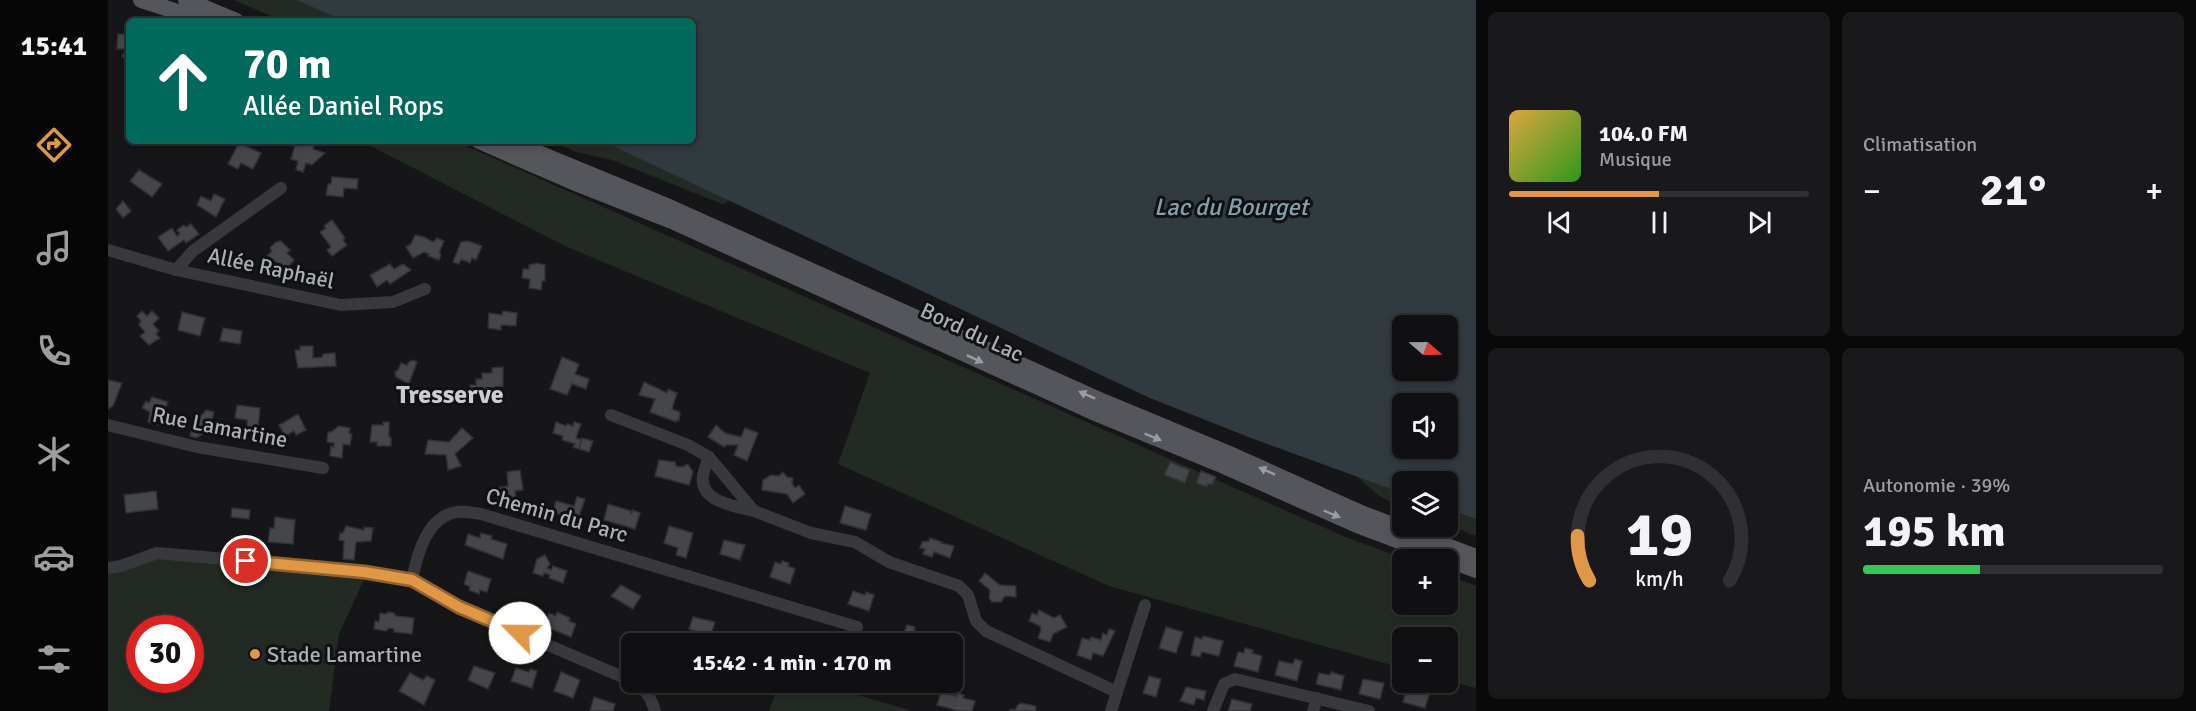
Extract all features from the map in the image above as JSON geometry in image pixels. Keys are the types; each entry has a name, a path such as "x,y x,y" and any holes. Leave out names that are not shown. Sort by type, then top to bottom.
{"main road":[{"path":"141,0 196,18"},
{"path":"186,0 229,18"},
{"name":"Bord du Lac","path":"486,144 672,222 1094,412 1357,525 1476,570"},
{"name":"Bord du Lac","path":"516,144 688,215 1104,402 1234,456 1361,513 1476,557"}],"street":[{"path":"176,270 193,251 280,188"},
{"name":"Allée Raphaël","path":"108,250 176,270 341,304 393,302 425,289"},
{"path":"611,415 688,445 708,457 754,511"},
{"name":"Rue Lamartine","path":"108,425 197,447 323,468"},
{"path":"708,457 702,477 708,495 811,533 855,542 889,562 959,586 968,595 976,621 986,631 1118,692"},
{"name":"Chemin du Parc","path":"412,580 419,553 433,526 448,515 467,512 481,514 857,627"},
{"path":"108,568 121,566 157,553 364,572 412,580 459,607 621,677"},
{"path":"1111,711 1145,605"},
{"path":"1213,711 1224,684 1235,679 1369,711"},
{"path":"648,693 655,711"},
{"path":"1313,711 1317,698"}],"shaded area":[{"path":"234,0 457,0 474,18 275,18"},
{"path":"367,144 462,144 1343,536 1392,554 1392,615 1458,615 1458,579 1476,586 1476,688 1458,684 1458,627 1392,627 1392,665 1109,586 838,464 870,373 567,247"},
{"path":"558,144 646,144 739,188 725,204 722,204 612,160 576,152"},
{"path":"1351,450 1418,471 1392,471 1392,503 1378,495 1342,463"},
{"path":"1458,483 1476,489 1476,536 1458,529"},
{"path":"162,557 366,575 339,634 329,711 108,711 108,572"},
{"path":"775,693 851,693 913,711 769,711"}],"water":[{"name":"Lac du Bourget","path":"297,0 1476,0 1476,519 1458,513 1458,471 1392,471 1392,489 1150,398 608,144 696,144 696,18 336,18"}],"building":[{"path":"118,34 126,34 126,49 117,49"},
{"path":"238,144 261,153 253,169 241,163 238,169 228,164"},
{"path":"300,144 314,145 313,149 325,153 312,165 306,163 303,172 296,170 298,161 291,159 295,145 300,146"},
{"path":"139,170 162,184 152,197 130,181"},
{"path":"332,177 358,179 357,189 344,188 343,197 326,195"},
{"path":"214,194 225,199 216,217 197,205 201,196 211,201"},
{"path":"123,201 131,211 123,218 116,209"},
{"path":"332,220 345,238 343,240 347,245 332,256 327,250 331,247 320,232"},
{"path":"191,224 199,234 186,243 184,240 168,251 158,237 172,228 177,236 180,234 177,230 184,225 186,227"},
{"path":"415,235 433,242 437,238 444,241 439,260 424,252 413,258 406,247 411,244"},
{"path":"281,241 290,250 287,253 294,260 284,272 267,256 272,251 270,248 276,242"},
{"path":"468,241 482,246 476,260 472,258 470,263 461,259 459,264 453,262 461,242"},
{"path":"537,263 545,265 545,281 542,281 541,290 529,288 530,279 522,278 523,269 529,269 529,265"},
{"path":"390,264 394,269 403,264 411,270 390,284 387,280 377,287 370,275"},
{"path":"142,311 147,316 152,311 159,318 153,324 159,331 156,334 160,338 149,345 140,336 145,332 139,325 141,321 137,316"},
{"path":"503,311 517,313 516,326 501,325 501,330 488,328 489,313 502,315"},
{"path":"182,312 205,318 200,336 178,330"},
{"path":"223,328 242,331 240,344 220,341"},
{"path":"300,346 313,346 313,358 335,353 336,366 298,368 295,350 300,350"},
{"path":"562,357 579,364 575,374 589,379 586,389 572,384 567,395 550,389"},
{"path":"413,360 417,362 409,384 396,377 395,372 401,363 407,365"},
{"path":"503,367 503,386 495,387 495,394 470,395 470,385 476,385 476,379 482,379 482,373 492,373 492,368"},
{"path":"108,380 122,383 113,406 108,409"},
{"path":"644,382 667,393 668,389 677,393 672,409 680,412 679,421 676,420 676,422 650,412 655,399 639,395"},
{"path":"152,397 168,402 158,425 148,422 150,412 142,408 146,401 149,403"},
{"path":"237,405 260,408 258,429 247,428 247,420 235,418"},
{"path":"206,410 214,412 209,431 196,438 190,436 196,414 202,415"},
{"path":"298,414 306,430 296,435 294,431 285,436 279,425"},
{"path":"383,422 389,422 391,446 377,446 377,442 370,442 372,425 383,425"},
{"path":"556,422 566,426 567,424 573,426 574,422 581,424 576,438 582,440 579,449 573,447 575,444 562,440 563,436 553,433"},
{"path":"716,425 725,433 741,437 745,428 758,433 747,461 734,455 738,445 724,447 708,437"},
{"path":"339,426 350,428 349,433 352,434 350,445 343,444 342,458 330,456 331,446 334,447 334,443 327,442 328,432"},
{"path":"462,428 473,438 455,454 461,466 448,470 446,455 425,454 428,440 449,442"},
{"path":"582,438 593,441 589,452 579,449"},
{"path":"659,460 675,462 676,466 682,467 688,464 693,472 689,485 655,476"},
{"path":"1170,462 1190,470 1185,483 1164,475"},
{"path":"520,470 523,490 515,491 516,497 496,499 495,488 508,486 507,472"},
{"path":"1201,471 1216,477 1212,485 1208,484 1207,487 1196,483"},
{"path":"783,472 787,477 793,478 792,483 795,488 799,485 805,494 793,503 787,494 762,490 763,480 771,475 779,476"},
{"path":"156,491 158,509 126,513 124,495"},
{"path":"577,497 585,499 577,522 553,512 556,501 574,506"},
{"path":"608,504 631,511 631,514 633,510 640,513 635,529 604,520"},
{"path":"845,506 871,514 866,530 840,523"},
{"path":"232,508 250,510 249,519 231,517"},
{"path":"275,517 295,520 293,544 268,542 270,528 274,528"},
{"path":"346,526 364,530 364,527 373,528 371,541 356,542 354,560 343,559 344,541 339,540 340,533 343,533"},
{"path":"669,526 693,533 686,558 676,555 678,548 664,543"},
{"path":"481,533 507,544 503,559 465,545 468,534 480,538"},
{"path":"930,538 954,546 950,558 934,552 932,557 923,554 925,549 920,548 922,542 929,541"},
{"path":"724,540 745,545 740,560 720,554"},
{"path":"545,555 550,564 547,568 551,570 553,566 567,571 563,583 549,578 550,575 544,573 543,576 533,573 537,559"},
{"path":"782,561 789,563 788,566 795,569 790,584 770,577 775,562 781,564"},
{"path":"468,571 491,579 487,592 480,590 479,594 469,590 470,587 464,584"},
{"path":"985,573 1000,585 1016,586 1016,597 1005,596 1001,602 992,602 989,598 990,590 979,581"},
{"path":"621,585 641,596 633,609 611,596"},
{"path":"853,591 874,595 869,611 848,604"},
{"path":"1039,610 1054,618 1060,615 1067,627 1053,634 1050,642 1038,638 1040,626 1029,621 1032,613 1037,615"},
{"path":"388,612 396,616 414,618 412,634 394,632 394,629 389,628 386,631 374,629 375,621 379,622 380,613"},
{"path":"557,612 570,618 569,621 576,624 571,637 544,626 549,613 556,616"},
{"path":"693,617 715,622 711,633 700,633 689,629"},
{"path":"907,625 915,627 914,630 919,633 904,633"},
{"path":"1166,627 1183,632 1176,653 1159,648"},
{"path":"1109,629 1115,631 1103,656 1093,653 1091,660 1077,655 1082,638 1090,640 1091,637 1101,640 1103,633 1107,635"},
{"path":"1203,636 1223,641 1219,656 1202,652 1200,657 1191,655 1195,637 1202,639"},
{"path":"1245,648 1262,656 1258,672 1234,666 1238,652 1244,653"},
{"path":"1295,659 1302,661 1297,681 1275,675 1279,661 1293,664"},
{"path":"474,666 495,673 488,689 468,680"},
{"path":"516,668 529,672 530,669 537,671 532,688 511,681"},
{"path":"561,672 580,680 573,698 554,691"},
{"path":"1331,672 1344,676 1341,690 1316,684 1319,673 1330,675"},
{"path":"410,673 423,680 427,676 435,680 424,705 399,691"},
{"path":"1149,676 1161,679 1156,697 1143,693"},
{"path":"1363,679 1384,683 1380,699 1359,694"},
{"path":"1186,687 1206,691 1204,700 1196,698 1194,705 1180,701"},
{"path":"941,693 956,696 957,693 964,695 963,698 975,701 972,711 959,711 937,705"},
{"path":"1406,693 1430,693 1425,708 1403,702"},
{"path":"594,697 615,704 613,711 590,711"},
{"path":"1232,699 1252,704 1250,711 1228,711"},
{"path":"1021,703 1036,706 1035,711 1010,711 1015,710"}],"place":[{"name":"Stade Lamartine","path":"255,654"}],"district":[{"name":"Tresserve","path":"450,395"}],"route":[{"path":"246,561 364,572 412,580 459,607 520,633"}]}
